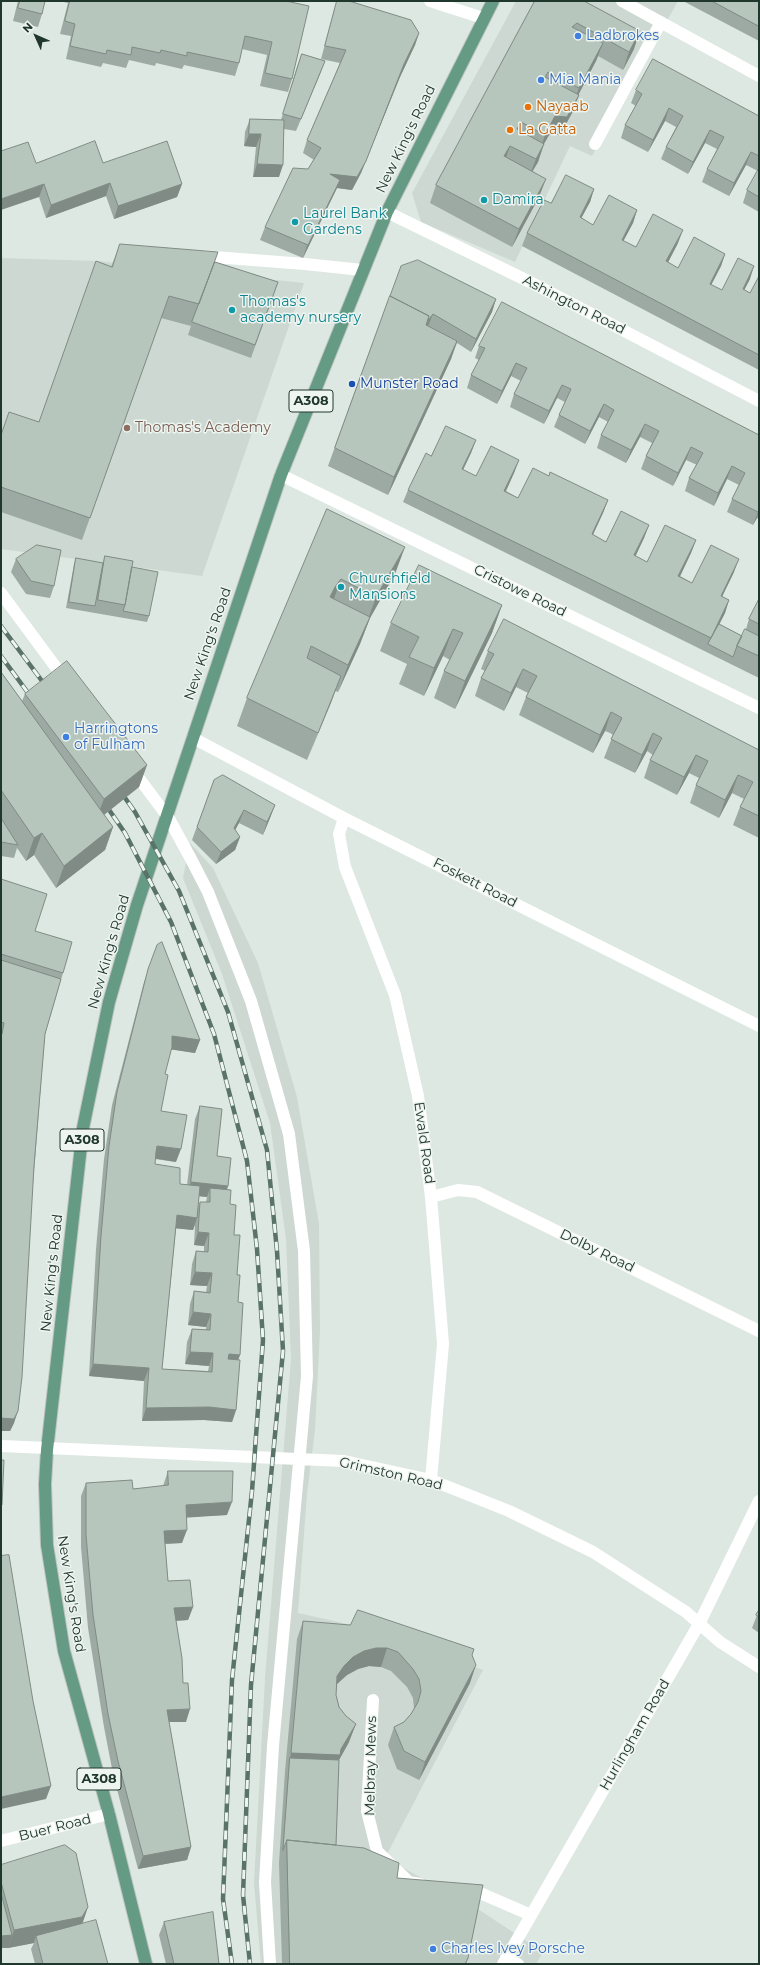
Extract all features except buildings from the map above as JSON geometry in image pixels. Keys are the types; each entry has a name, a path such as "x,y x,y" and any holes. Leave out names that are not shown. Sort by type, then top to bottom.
{"main road":[{"name":"New King's Road","path":"146,1964 109,1814 64,1651 47,1545 45,1484 47,1450 83,1128 109,1002 137,905 168,817 192,738 282,475 362,270 387,212 483,18 493,1"}],"street":[{"path":"430,1 483,18"},
{"path":"622,1 759,76"},
{"path":"595,144 661,22"},
{"name":"Ashington Road","path":"387,212 530,282 759,401"},
{"path":"189,256 305,264 362,270"},
{"name":"Cristowe Road","path":"282,475 759,708"},
{"path":"1,594 73,689"},
{"name":"Foskett Road","path":"192,738 344,818 759,1026"},
{"path":"125,759 168,817 208,892 251,1001 288,1134 304,1250 307,1376 273,1746 265,1882 270,1964"},
{"name":"Ewald Road","path":"344,818 339,834 345,867 395,996 418,1096 431,1197 442,1344 431,1480"},
{"name":"Dolby Road","path":"431,1197 458,1190 477,1192 759,1331"},
{"name":"Grimston Road","path":"1,1446 47,1450 180,1453 344,1461 431,1480 509,1511 593,1552 686,1612 720,1642 759,1667"},
{"name":"Hurlingham Road","path":"505,1961 699,1624 759,1501"},
{"name":"Melbray Mews","path":"373,1700 367,1811 377,1851 409,1882 430,1885"},
{"name":"Buer Road","path":"1,1841 109,1814"},
{"path":"452,1889 480,1893 531,1915"},
{"path":"505,1961 518,1964"}],"shaded area":[{"path":"516,1 678,1 592,156 570,146 515,262 421,222 412,193"},
{"name":"Thomas's Academy","path":"1,258 98,261 304,283 202,576 1,549"},
{"path":"190,843 213,868 258,963 297,1097 319,1224 320,1331 315,1430 307,1494 298,1613 388,1633 483,1670 385,1858 475,1907 543,1952 536,1964 261,1964 254,1883 265,1678 291,1359 286,1239 270,1123 222,974 183,878"}],"railway":[{"path":"1,626 48,689"},
{"path":"1,656 34,701"},
{"path":"118,788 135,812 179,891 228,1012 267,1150 277,1251 283,1351 251,1685 243,1895 250,1964"},
{"path":"103,801 125,833 171,922 214,1034 247,1161 257,1249 263,1340 252,1491 232,1680 223,1899 232,1964"}],"place":[{"name":"Ladbrokes","path":"578,36"},
{"name":"Mia Mania","path":"541,80"},
{"name":"Nayaab","path":"528,107"},
{"name":"La Gatta","path":"510,130"},
{"name":"Damira","path":"484,200"},
{"name":"Laurel Bank Gardens","path":"295,222"},
{"name":"Thomas's academy nursery","path":"232,310"},
{"name":"Munster Road","path":"352,384"},
{"name":"Thomas's Academy","path":"127,428"},
{"name":"Churchfield Mansions","path":"341,587"},
{"name":"Harringtons of Fulham","path":"66,737"},
{"name":"Charles Ivey Porsche","path":"433,1949"}]}
